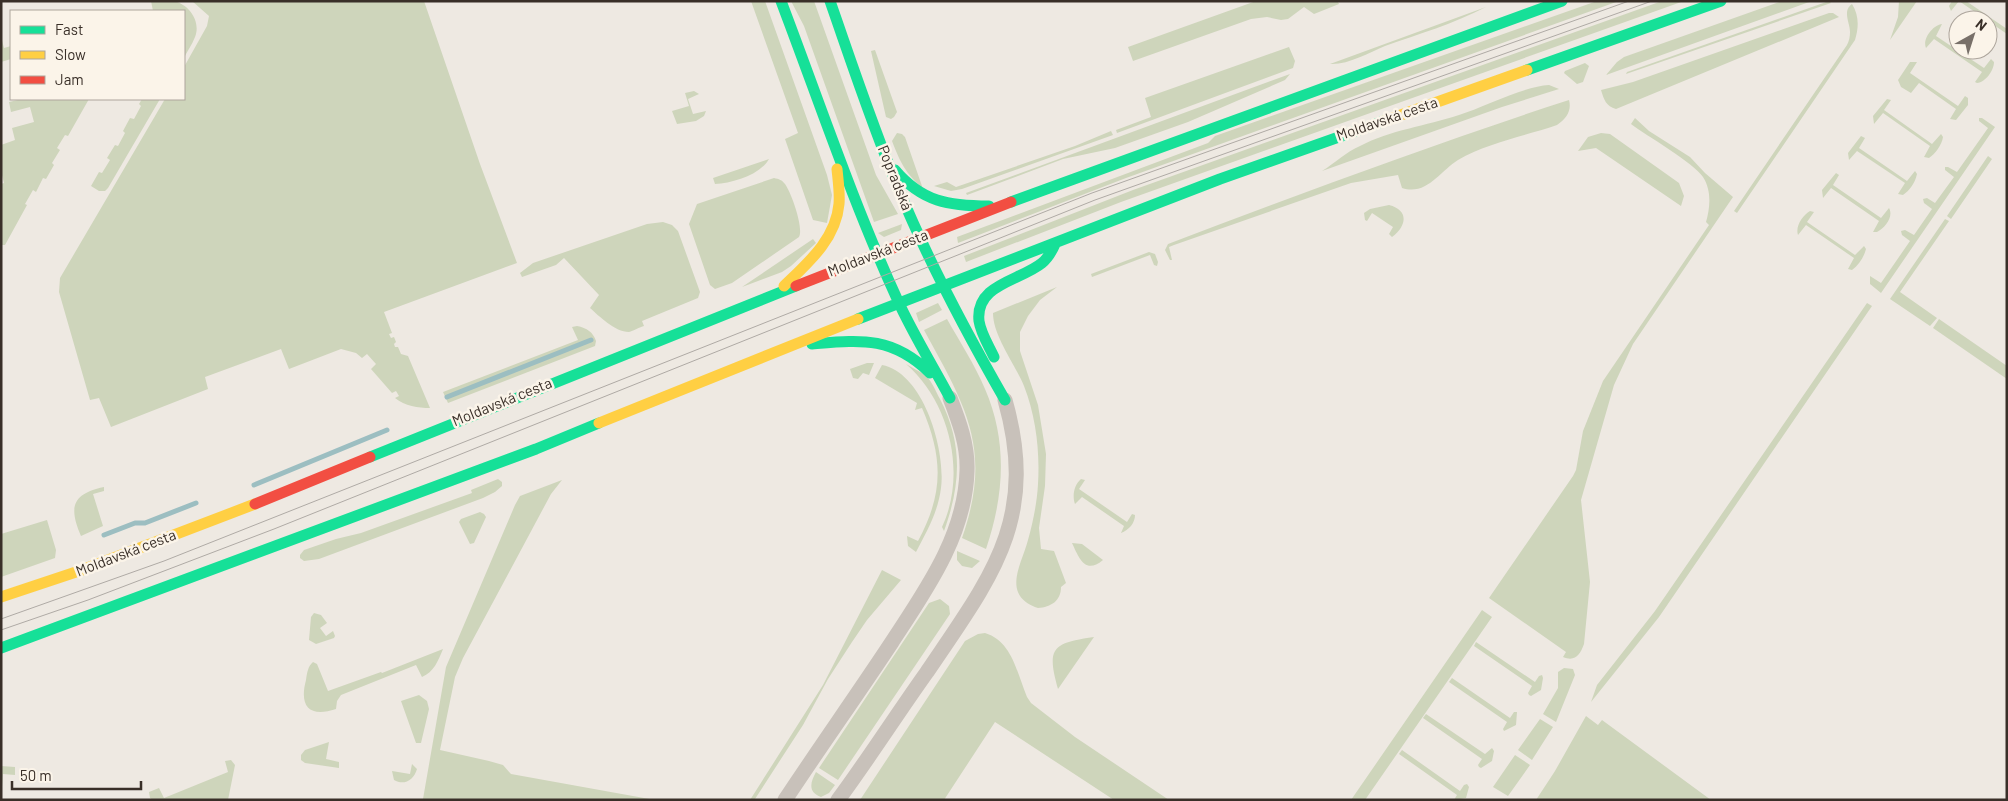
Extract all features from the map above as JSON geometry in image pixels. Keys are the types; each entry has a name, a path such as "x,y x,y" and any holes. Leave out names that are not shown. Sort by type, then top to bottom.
{"street":[{"path":"781,1 877,254 898,303 950,398 966,444 967,470 965,495 951,541 937,574 843,717 785,800"},
{"name":"Popradská","path":"830,1 886,158 920,238 942,285 1005,400"},
{"name":"Moldavská cesta","path":"1,597 82,570 234,512 608,359 1112,164 1562,1"},
{"name":"Moldavská cesta","path":"1,648 536,449 942,285 1055,244 1220,179 1721,1"},
{"path":"778,293 820,250 832,230 839,205 836,150"},
{"name":"Moldavská cesta","path":"886,158 907,184 931,198 947,204 1002,206"},
{"path":"838,800 947,642 997,562 1010,525 1016,488 1015,443 998,371 979,320 982,303 986,295 995,288 1042,264 1055,244"},
{"name":"Moldavská cesta","path":"790,346 861,341 888,344 906,352 918,361 929,371 950,398"},
{"path":"1,656 16,643"}],"green space":[{"path":"151,1 174,1 185,6 193,15 196,31 194,40 185,56 185,10 153,10"},
{"path":"192,1 424,1 480,164 517,263 384,312 392,333 389,334 391,338 394,337 396,342 394,344 395,347 398,347 401,354 408,356 430,408 412,406 399,401 395,398 399,396 396,391 392,393 371,369 376,364 367,354 362,358 356,353 341,349 289,369 281,349 205,377 208,389 111,427 99,398 90,400 59,292 60,278 164,100 185,100 185,65 207,26 209,16"},
{"path":"751,1 765,1 827,175 832,195 827,223 813,220 785,139 798,133"},
{"path":"791,1 814,1 876,175 898,214 874,222 804,26"},
{"path":"1256,1 1341,1 1338,2 1339,4 1314,14 1304,7 1288,19 1281,20 1267,17 1251,19 1133,61 1128,47"},
{"path":"1597,1 1619,1 1126,178 958,243 957,237 1208,143 1215,136"},
{"path":"1662,1 1684,1 1121,202 966,262 964,256 1133,190"},
{"path":"1782,1 1812,1 1606,75 1624,57"},
{"path":"1829,1 1831,3 1626,74 1627,72"},
{"path":"1899,1 1917,1 1890,40 1898,17"},
{"path":"1952,1 1959,1 1952,10 1949,6"},
{"path":"1959,1 1966,1 1979,10 1972,10"},
{"path":"1852,4 1858,21 1855,40 1737,213 1734,211 1847,45 1850,32 1847,10"},
{"path":"1486,7 1449,24 1385,46 1351,61 1330,64"},
{"path":"1829,13 1839,17 1616,109 1608,104 1603,97 1601,90 1633,82"},
{"path":"1998,23 2007,29 2007,34 1998,28"},
{"path":"1942,24 1936,36 1948,44 1948,49 1934,39 1926,48 1925,44 1929,33"},
{"path":"1,37 4,48 10,46 10,59 1,62"},
{"path":"1289,47 1295,61 1293,68 1117,133 1116,130 1151,117 1145,98"},
{"path":"875,50 897,112 891,119 886,117 871,51"},
{"path":"1965,60 1972,60 1984,68 1990,60 1994,62 1991,72 1986,78 1980,82 1975,82 1982,72"},
{"path":"1910,62 1917,62 1910,73 1958,106 1965,96 1968,98 1968,105 1956,120 1950,119 1956,109 1919,83 1911,93 1901,87 1898,80"},
{"path":"1585,63 1589,66 1583,82 1577,84 1564,73 1565,71"},
{"path":"1290,74 1285,80 1188,122 1115,148 1063,159 967,195 966,193"},
{"path":"1549,85 1559,89 1502,107 1322,171 1355,148 1383,136 1447,119 1528,89"},
{"path":"694,91 699,94 688,99 693,114 706,111 704,116 696,121 677,124 672,111 689,106 685,93"},
{"path":"1887,99 1891,100 1884,110 1932,144 1941,134 1943,137 1941,143 1936,152 1929,158 1924,157 1930,146 1883,113 1874,124 1873,116"},
{"path":"18,100 88,100 68,136 65,135 57,148 60,150 52,163 54,165 46,179 43,178 36,192 33,190 5,245 1,245 1,184 4,183 1,171 1,145 15,140 12,128 34,122 30,107 11,112 9,102"},
{"path":"141,100 159,100 108,188 105,191 99,191 91,186 99,172 102,173 110,160 107,158 115,145 118,146 130,118 134,119 141,106 139,104"},
{"path":"1569,100 1570,108 1568,114 1557,125 1494,144 1469,154 1451,165 1426,186 1419,189 1402,188 1398,175 1351,183 1169,247 1172,260 1170,260 1165,250 1168,244 1317,188"},
{"path":"1635,118 1649,131 1690,157 1733,197 1633,344 1614,385 1581,500 1590,582 1584,644 1581,651 1571,659 1563,657 1566,652 1489,598 1573,476 1576,470 1583,431 1603,381 1709,225 1706,222 1709,194 1703,177 1680,157 1631,124"},
{"path":"1979,118 1995,127 1881,293 1870,284 1870,276 1881,283 1910,241 1902,235 1901,231 1905,230 1914,235 1932,209 1924,203 1923,199 1927,198 1935,203 1954,177 1945,170 1945,167 1957,172 1988,128 1979,121"},
{"path":"1111,131 1113,135 962,189 951,191 934,186 947,182 956,187 1075,146"},
{"path":"897,133 905,137 923,189 912,178 898,156 892,141"},
{"path":"1601,133 1610,134 1679,183 1684,196 1681,206 1596,148 1578,151 1588,137"},
{"path":"1861,136 1865,138 1859,148 1907,181 1915,171 1917,174 1914,183 1903,195 1898,194 1905,183 1857,151 1849,160 1848,153"},
{"path":"1988,156 1992,159 1951,219 1947,216"},
{"path":"769,159 765,165 753,174 730,182 715,184 713,178"},
{"path":"1836,173 1839,175 1833,185 1881,218 1889,208 1890,218 1883,228 1873,232 1879,221 1831,188 1823,198 1822,190"},
{"path":"774,178 780,180 788,188 800,226 799,237 732,283 715,289 710,285 689,224 697,204"},
{"path":"1389,205 1400,211 1404,219 1401,228 1392,237 1389,234 1393,227 1372,213 1367,221 1365,220 1364,213 1370,209"},
{"path":"1810,211 1814,212 1807,222 1855,255 1864,246 1866,249 1863,258 1852,270 1848,269 1854,258 1806,225 1798,235 1800,221"},
{"path":"1945,219 1949,221 1900,292 1937,318 1930,326 1890,299"},
{"path":"663,222 672,225 678,231 700,292 698,298 642,321 644,326 629,332 613,327 590,308 599,295 564,258 556,265 522,277 520,273 533,263 647,224"},
{"path":"902,224 901,230 884,237 878,233"},
{"path":"813,239 816,243 791,266 782,272 742,287"},
{"path":"1149,252 1155,254 1158,262 1157,266 1154,265 1150,255 1092,277 1091,274"},
{"path":"1057,287 1040,300 1028,316 1020,332 1020,351 1038,405 1046,454 1045,486 1039,528 1041,549 1054,551 1066,583 1061,587 1057,600 1051,605 1038,608 1020,596 1016,579 1030,533 1037,498 1038,447 1032,410 1024,386 1000,340 993,313"},
{"path":"938,303 942,310 919,322 916,313"},
{"path":"1867,303 1872,306 1659,617 1591,702 1597,685 1655,611"},
{"path":"947,319 981,380 997,429 1001,469 1000,489 997,509 986,549 962,538 971,507 975,479 975,453 963,406 924,330"},
{"path":"1939,319 2007,366 2007,379 1933,328"},
{"path":"577,326 587,329 591,333 596,341 595,346 448,403 443,392 578,340 572,327"},
{"path":"867,363 874,363 869,375 863,373 858,379 853,378 850,369"},
{"path":"906,364 928,378 940,399 953,432 957,464 956,480 950,514 944,531 942,527 953,485 953,462 950,440 934,398"},
{"path":"882,365 897,371 910,382 929,416 940,454 942,472 940,497 932,521 916,552 908,546 907,536 918,541 933,507 938,475 937,459 929,426 922,408 915,410 917,403 875,378"},
{"path":"498,479 502,482 502,486 483,498 319,559 304,561 300,558 304,550 361,533 472,493 471,490"},
{"path":"1081,479 1085,480 1079,489 1127,522 1132,514 1135,515 1134,521 1129,528 1121,533 1124,526 1082,497 1075,504 1074,491"},
{"path":"562,480 551,494 463,658 455,677 440,750 503,765 511,774 655,800 423,799 446,667 515,505 520,496"},
{"path":"104,487 104,491 93,494 103,526 81,536 75,518 74,510 76,504 79,498 85,494"},
{"path":"480,512 486,517 474,543 470,544 459,522 461,519"},
{"path":"47,520 56,550 55,558 1,577 1,534"},
{"path":"1072,543 1082,544 1103,560 1092,566 1083,563"},
{"path":"957,551 980,561 972,568 962,566 957,560"},
{"path":"882,570 901,580 867,620 828,679 803,725 755,799 750,800 823,685"},
{"path":"940,599 949,606 950,614 838,780 819,768 929,603"},
{"path":"1482,610 1492,617 1365,800 1351,800"},
{"path":"314,613 321,615 327,623 320,628 326,636 333,631 334,638 316,644 309,640 311,617"},
{"path":"985,633 994,637 1008,650 1031,703 1075,737 1169,800 1114,800 995,722 944,800 860,800 965,641 978,634"},
{"path":"1094,637 1058,689 1053,664 1053,656 1056,650 1061,645 1069,642"},
{"path":"1476,642 1535,682 1542,675 1541,690 1531,696 1529,695 1528,693 1532,686 1474,646"},
{"path":"443,649 433,669 422,677 416,665 341,695 337,701 336,709 319,712 313,711 305,703 304,689 309,668 313,662 317,664 328,691 382,673"},
{"path":"1564,668 1573,669 1575,675 1556,722 1543,714 1558,688 1558,672"},
{"path":"1452,678 1510,718 1514,712 1517,712 1516,725 1504,731 1503,729 1507,722 1449,682"},
{"path":"419,695 427,701 429,709 421,743 416,743 401,701"},
{"path":"1426,714 1485,754 1492,748 1494,751 1492,761 1481,768 1479,767 1478,765 1482,759 1423,718"},
{"path":"1586,716 1598,725 1602,720 1711,800 1536,800"},
{"path":"1540,719 1553,727 1532,760 1518,750"},
{"path":"329,742 326,759 339,762 339,768 305,763 301,760 301,755 305,750"},
{"path":"1402,750 1460,791 1467,784 1469,787 1466,798 1454,800 1457,795 1399,754"},
{"path":"1515,755 1530,765 1508,796 1493,787"},
{"path":"231,760 235,765 228,800 153,800 150,798 149,792 159,788 164,798 228,772 225,761"},
{"path":"412,764 417,769 411,779 405,782 394,780 392,771 410,774"},
{"path":"1,766 15,767 15,775 3,774 1,799"},
{"path":"816,772 835,785 829,793 821,797 814,793 811,787"}],"waterway":[{"path":"447,397 591,340"},
{"path":"254,485 387,430"},
{"path":"104,535 135,523 145,523 196,503"}],"tram line":[{"path":"1,619 164,561 1092,193 1629,1"},
{"path":"1,630 88,600 274,529 1095,200 1652,1"}],"traffic: fast":[{"path":"781,1 851,189 882,264 910,326 950,398"},
{"path":"830,1 889,167 949,297 1005,400"},
{"path":"1011,202 1562,1"},
{"path":"1527,70 1721,1"},
{"path":"858,319 1220,179 1384,121"},
{"path":"895,170 915,189 937,200 961,205 989,206"},
{"path":"994,357 983,335 979,321 980,309 984,299 991,291 1042,263 1050,254 1055,244"},
{"path":"370,457 796,286"},
{"path":"812,344 875,343 902,352 930,373"},
{"path":"1,648 536,449 599,423"}],"traffic: slow":[{"path":"1384,121 1527,70"},
{"path":"784,286 819,250 833,228 839,204 837,169"},
{"path":"599,423 858,319"},
{"path":"1,597 82,570 255,504"}],"traffic: jam":[{"path":"796,286 1011,202"},
{"path":"255,504 370,457"}]}
